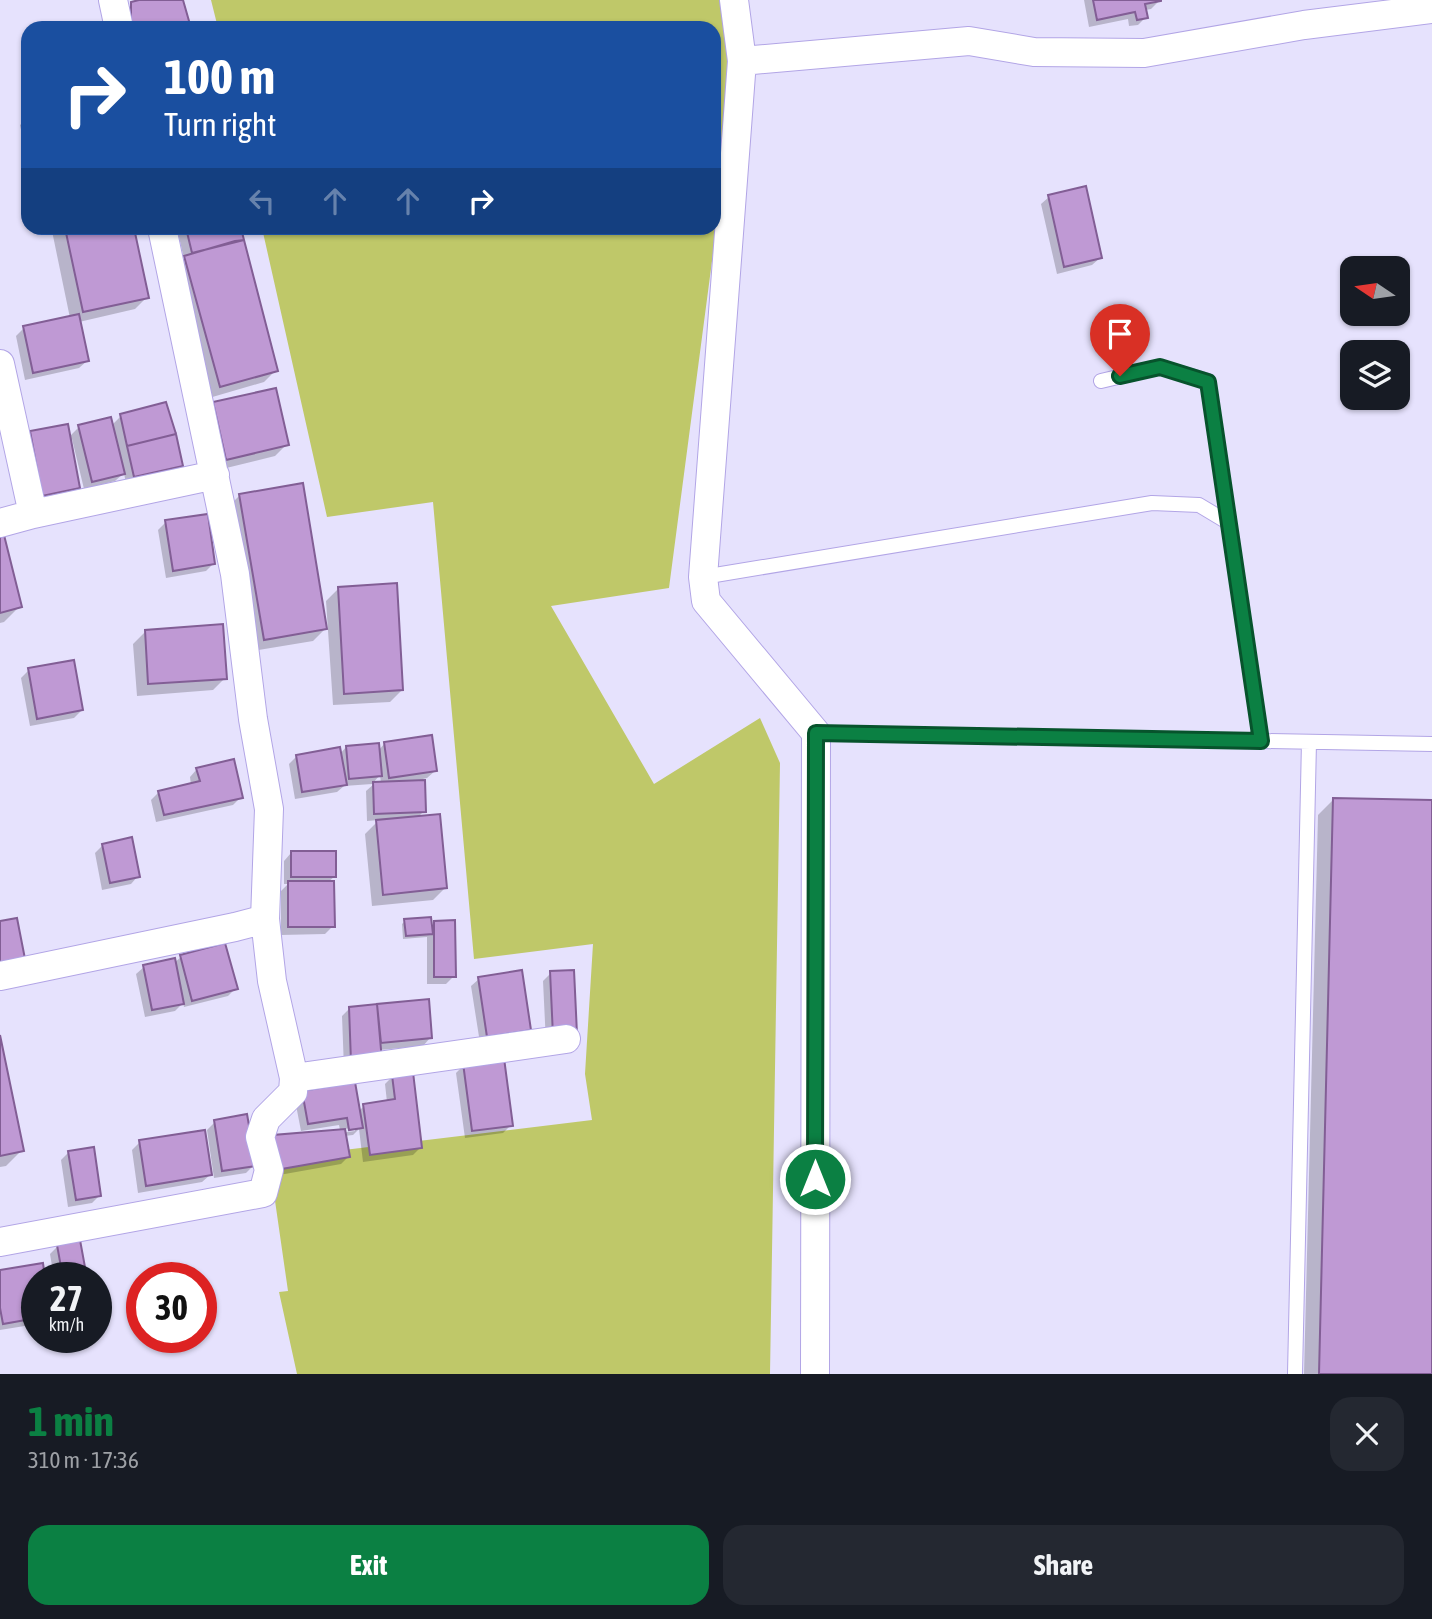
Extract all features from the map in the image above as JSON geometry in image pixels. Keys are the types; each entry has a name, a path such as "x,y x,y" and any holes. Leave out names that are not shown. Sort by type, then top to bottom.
{"street":[{"path":"113,0 118,21"},
{"path":"734,0 742,61 703,577 706,601 816,733 815,1374"},
{"path":"742,61 969,41 1034,52 1144,54 1304,25 1432,9"},
{"path":"0,1242 263,1193 270,1170 260,1137 266,1118 293,1092 293,1078 272,981 265,919 269,809 253,719 235,574 164,235"},
{"path":"0,364 33,514"},
{"path":"0,523 215,475"},
{"path":"0,976 265,919"},
{"path":"293,1078 566,1039"}],"lane":[{"path":"1101,381 1160,367 1208,382 1261,741"},
{"path":"703,577 1152,503 1199,505 1229,523"},
{"path":"816,733 1432,744"},
{"path":"1295,1374 1309,742"}],"green space":[{"path":"211,0 733,0 737,71 721,193 721,21 216,21"},
{"path":"264,235 715,235 669,588 551,606 654,784 760,718 780,763 770,1374 297,1374 279,1292 288,1291 269,1159 592,1120 585,1074 593,944 474,959 433,502 327,517"}],"building":[{"path":"183,0 189,21 131,21 131,2"},
{"path":"1093,0 1161,1 1145,4 1148,18 1137,20 1135,12 1097,20"},
{"path":"1086,186 1102,258 1064,267 1048,195"},
{"path":"66,235 136,235 149,298 83,312"},
{"path":"188,235 243,235 244,240 192,253"},
{"path":"244,240 278,371 220,387 184,256"},
{"path":"79,314 89,361 33,373 23,326"},
{"path":"276,388 289,445 226,460 213,402"},
{"path":"166,402 176,434 127,446 120,414"},
{"path":"111,417 125,474 92,482 78,425"},
{"path":"68,424 80,488 42,496 30,431"},
{"path":"176,434 183,466 134,477 127,446"},
{"path":"303,483 327,629 264,640 239,494"},
{"path":"208,514 215,564 173,571 165,520"},
{"path":"3,531 22,607 0,613 0,532"},
{"path":"397,583 403,690 344,694 338,587"},
{"path":"223,624 227,679 148,684 145,630"},
{"path":"74,660 83,710 37,719 28,668"},
{"path":"432,735 437,771 389,778 384,742"},
{"path":"379,743 382,776 349,779 346,746"},
{"path":"340,747 347,785 302,792 296,755"},
{"path":"234,759 243,798 164,815 158,791 200,781 196,768"},
{"path":"425,780 426,812 374,814 373,782"},
{"path":"1333,798 1432,800 1432,1374 1319,1374"},
{"path":"440,814 447,888 383,895 376,820"},
{"path":"132,837 140,877 110,883 102,844"},
{"path":"291,851 336,851 336,877 291,877"},
{"path":"288,881 334,881 335,927 288,927"},
{"path":"431,917 433,934 406,936 404,919"},
{"path":"17,918 26,964 0,969 0,921"},
{"path":"455,920 456,977 434,977 434,921"},
{"path":"225,943 238,989 192,1001 180,955"},
{"path":"175,958 184,1004 152,1010 143,965"},
{"path":"522,970 531,1030 487,1037 478,977"},
{"path":"574,970 577,1034 553,1036 550,971"},
{"path":"429,999 432,1038 381,1043 377,1004"},
{"path":"377,1004 382,1061 351,1062 349,1007"},
{"path":"0,1035 24,1151 0,1156"},
{"path":"504,1058 513,1126 472,1131 463,1063"},
{"path":"413,1072 422,1148 370,1155 363,1104 395,1099 392,1075"},
{"path":"355,1082 363,1128 349,1130 347,1118 308,1124 302,1091"},
{"path":"247,1114 256,1166 222,1171 214,1120"},
{"path":"345,1129 350,1157 276,1170 273,1135"},
{"path":"205,1130 212,1175 146,1186 139,1140"},
{"path":"94,1147 101,1196 76,1200 68,1151"},
{"path":"80,1240 84,1262 60,1262 57,1245"},
{"path":"21,1267 21,1321 3,1324 0,1308 0,1270"}],"route":[{"path":"815,1179 816,733 1261,741 1208,382 1160,367 1120,376"}]}
